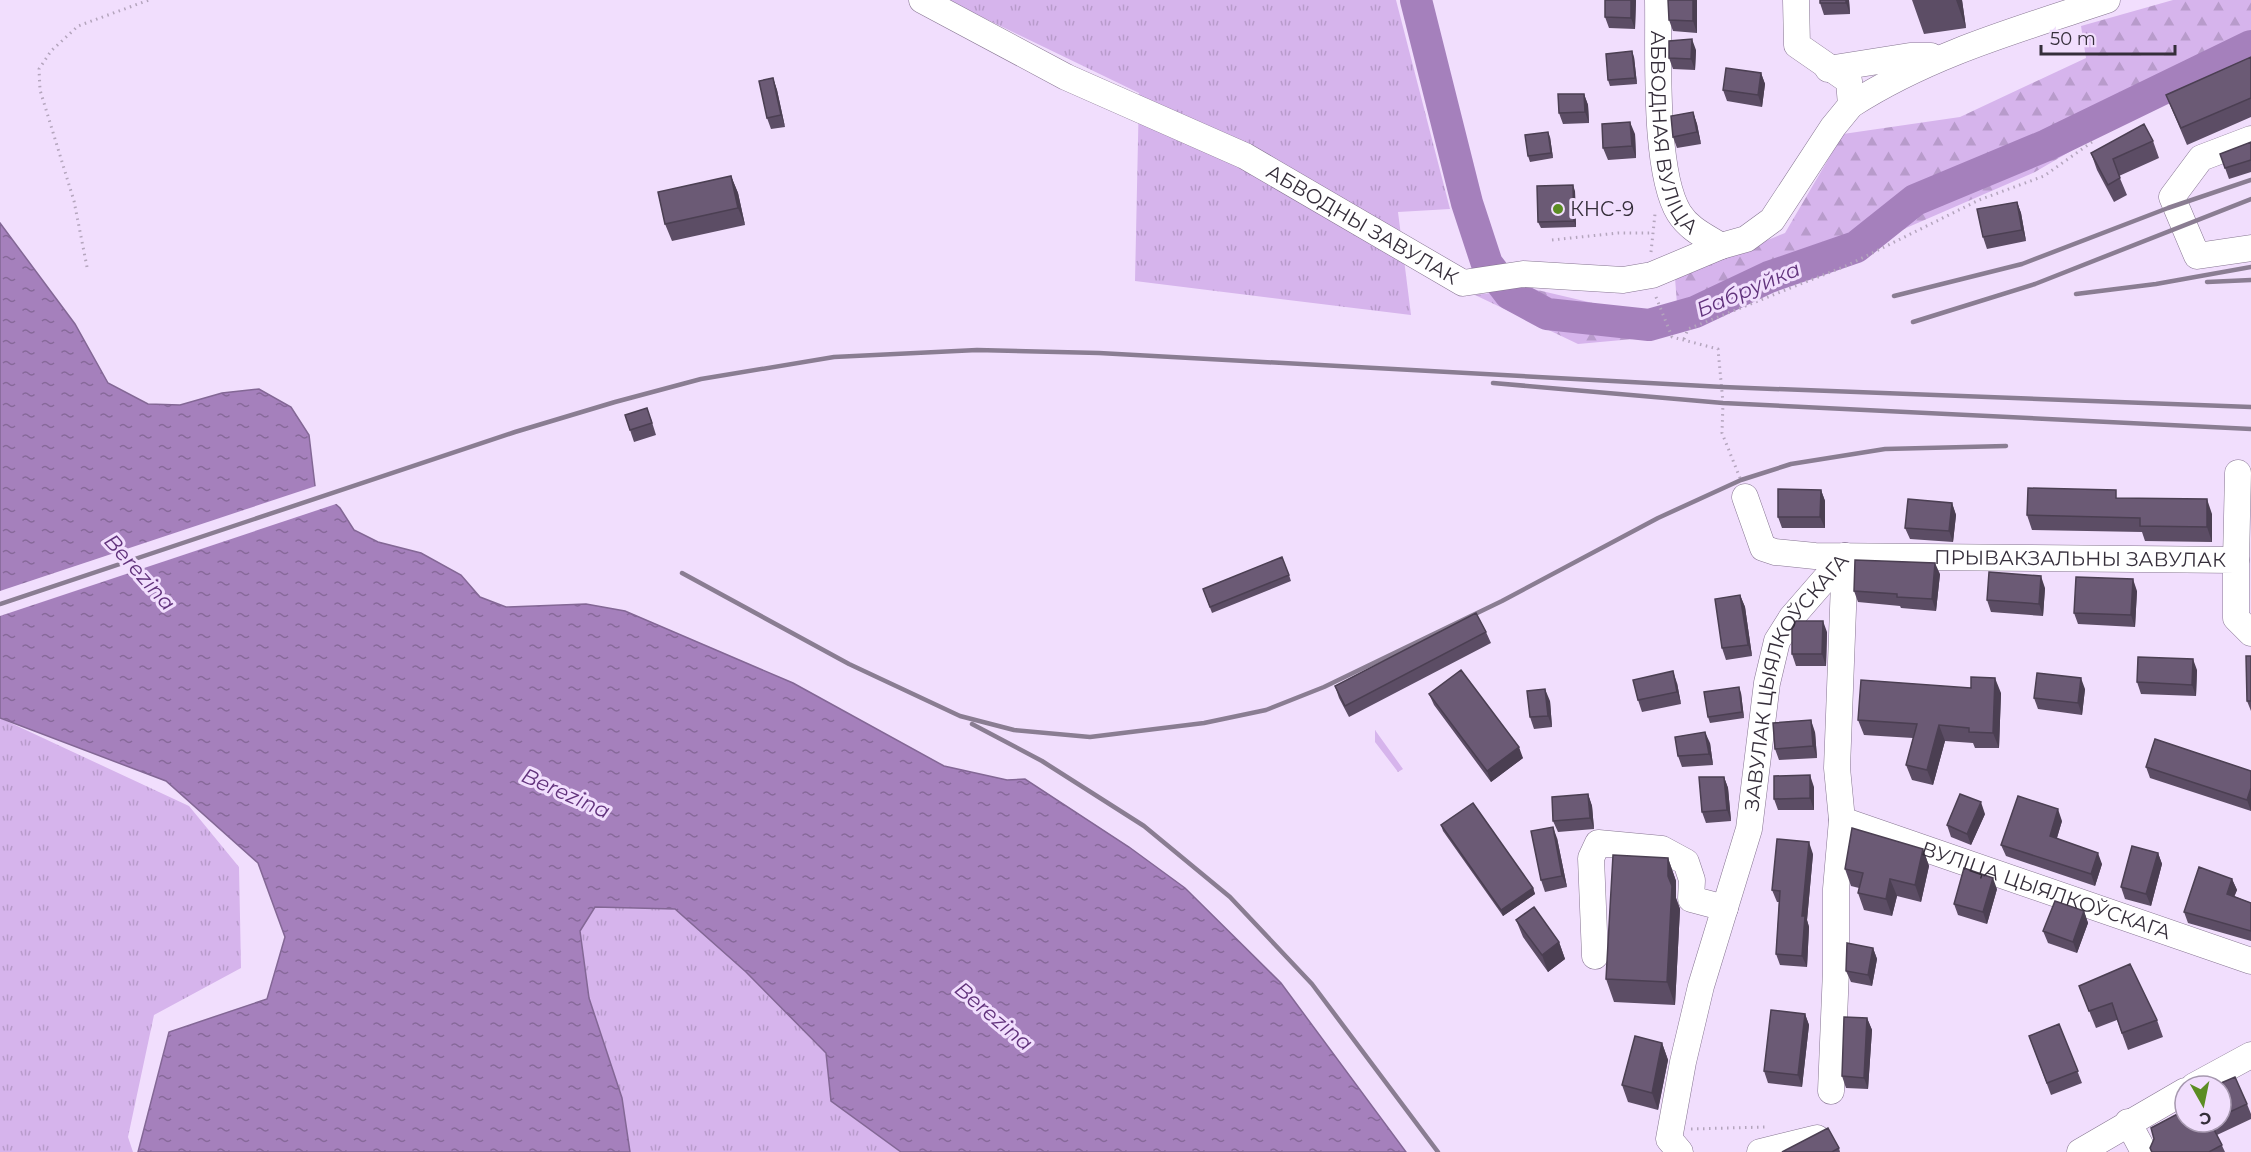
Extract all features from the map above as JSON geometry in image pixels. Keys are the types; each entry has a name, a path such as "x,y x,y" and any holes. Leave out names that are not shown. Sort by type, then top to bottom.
{"street":[{"name":"АБВОДНЫ ЗАВУЛАК","path":"922,0 1066,76 1245,156 1463,283 1524,274 1623,280 1654,285 1721,246 1746,239 1772,220 1823,141 1851,105"},
{"name":"АБВОДНАЯ ВУЛІЦА","path":"1658,0 1659,92 1664,165 1671,199 1689,226 1721,246"},
{"path":"1796,0 1797,45 1828,69 1849,81 1851,105 1894,78 1943,56 2108,0"},
{"path":"1828,69 1910,56 1943,56"},
{"path":"2251,139 2201,158 2172,197 2197,256 2251,248"},
{"path":"2236,560 2238,473"},
{"name":"ПРЫВАКЗАЛЬНЫ ЗАВУЛАК","path":"1745,497 1763,548 1775,552 1845,556 2236,560 2236,618 2251,633"},
{"name":"ЗАВУЛАК ЦЫЯЛКОЎСКАГА","path":"1832,1091 1836,890 1842,820 1836,768 1845,556"},
{"name":"ЗАВУЛАК ЦЫЯЛКОЎСКАГА","path":"1680,1152 1670,1139 1683,1062 1749,829 1767,683 1777,641 1792,617 1845,556"},
{"name":"ВУЛІЦА ЦЫЯЛКОЎСКАГА","path":"1842,820 2251,961"},
{"path":"1595,956 1591,858 1598,843 1662,849 1686,862 1692,880 1691,899 1725,908"},
{"path":"2216,1074 2251,1055"},
{"path":"2080,1152 2173,1098"},
{"path":"2128,1122 2144,1152"},
{"path":"1760,1152 1817,1138"}],"path":[{"path":"87,267 74,201 40,90 39,69 51,51 78,26 149,0"},
{"path":"1684,339 1688,329 1848,265 1979,200 2044,176 2092,142"},
{"path":"1671,199 1654,215 1652,233 1654,285 1672,337 1718,349 1724,403 1722,433 1745,497"},
{"path":"1552,240 1618,233 1652,233"},
{"path":"1672,1128 1704,1131 1771,1127"}],"green space":[{"path":"947,0 1396,0 1450,209 1398,212 1411,315 1135,281 1139,93"},
{"path":"2173,0 2251,0 2251,66 2124,120 2035,172 1655,337 1578,344 1475,295 1529,288 1631,312 1677,304 1675,278 1785,233 1843,134 1960,117 2086,58 2081,26"},
{"path":"0,718 189,806 239,867 241,968 154,1015 128,1137 133,1152 0,1152"},
{"path":"1375,730 1403,769 1398,772 1375,742"},
{"path":"595,907 675,909 746,972 827,1053 831,1101 901,1152 630,1152 622,1098 589,998 580,931"}],"water":[{"name":"Berezina","path":"0,223 75,324 108,383 148,404 180,405 222,393 259,389 291,407 309,435 315,486 340,508 354,530 378,542 421,553 461,575 480,597 506,607 586,604 625,611 793,683 944,766 1007,780 1025,779 1129,847 1185,888 1281,983 1406,1152 901,1152 831,1101 826,1053 746,972 675,909 595,907 580,931 589,998 622,1098 630,1152 138,1152 169,1032 267,999 285,937 258,863 166,781 0,718"}],"pier":[{"path":"319,485 339,503 0,616 0,591"}],"building":[{"path":"1605,0 1631,0 1631,18 1605,17"},
{"path":"1668,0 1693,0 1693,21 1669,20"},
{"path":"1820,0 1846,0 1846,3 1820,3"},
{"path":"1692,39 1691,59 1669,58 1669,41"},
{"path":"1632,51 1635,78 1608,80 1606,54"},
{"path":"2251,57 2251,98 2181,128 2166,95"},
{"path":"1726,68 1761,73 1758,95 1723,90"},
{"path":"773,78 781,115 767,118 759,81"},
{"path":"1558,94 1584,94 1585,112 1559,113"},
{"path":"1693,112 1697,132 1673,137 1671,116"},
{"path":"1630,122 1632,146 1603,148 1602,124"},
{"path":"2144,124 2153,141 2113,159 2120,178 2108,185 2091,153"},
{"path":"1548,132 1551,153 1528,156 1525,135"},
{"path":"2251,142 2251,160 2225,168 2220,154"},
{"path":"731,176 738,208 665,224 658,192"},
{"name":"КНС-9","path":"1573,185 1574,221 1538,222 1537,186"},
{"path":"2017,202 2022,230 1983,237 1977,209"},
{"path":"647,408 652,423 630,430 625,415"},
{"path":"2028,488 2116,490 2116,498 2207,499 2207,527 2140,526 2140,518 2027,515"},
{"path":"1778,489 1821,490 1820,517 1778,517"},
{"path":"1908,499 1952,503 1949,531 1905,528"},
{"path":"1282,557 1289,575 1210,607 1203,589"},
{"path":"1855,560 1935,563 1932,599 1854,591"},
{"path":"1989,572 2041,576 2039,604 1987,600"},
{"path":"2076,577 2133,579 2131,615 2074,613"},
{"path":"1740,595 1748,645 1722,648 1715,599"},
{"path":"1476,613 1486,632 1345,706 1335,686"},
{"path":"1796,621 1823,621 1822,654 1792,654 1792,628"},
{"path":"2246,656 2251,656 2251,701 2247,701"},
{"path":"2138,657 2193,659 2192,685 2137,682"},
{"path":"1461,670 1519,747 1487,771 1429,694"},
{"path":"1673,671 1677,692 1638,700 1633,680"},
{"path":"2037,673 2081,678 2078,703 2034,698"},
{"path":"1971,677 1995,678 1993,733 1969,732 1969,728 1939,725 1927,770 1906,765 1917,724 1858,720 1861,680 1971,688"},
{"path":"1739,687 1742,712 1708,717 1704,692"},
{"path":"1545,689 1548,716 1530,717 1527,691"},
{"path":"1811,720 1813,746 1775,749 1773,723"},
{"path":"1705,732 1709,754 1678,756 1675,737"},
{"path":"2155,739 2251,771 2251,788 2247,800 2146,767"},
{"path":"1810,775 1810,798 1774,799 1774,776"},
{"path":"1699,777 1724,777 1727,810 1702,812"},
{"path":"1588,794 1590,818 1553,821 1552,797"},
{"path":"1960,794 1981,802 1967,834 1947,825"},
{"path":"2018,796 2058,809 2050,836 2098,853 2091,874 2001,845"},
{"path":"1473,803 1533,888 1501,910 1441,825"},
{"path":"1553,827 1562,876 1541,880 1531,831"},
{"path":"1852,828 1923,849 1915,885 1890,879 1886,899 1858,893 1863,873 1845,869"},
{"path":"1777,839 1809,842 1802,916 1805,916 1802,956 1776,954 1780,891 1772,890"},
{"path":"2132,846 2158,853 2146,894 2121,887"},
{"path":"1613,855 1668,858 1668,876 1672,886 1667,982 1606,979"},
{"path":"2199,867 2232,879 2227,894 2251,903 2251,931 2184,912"},
{"path":"1964,868 1993,878 1983,912 1954,904"},
{"path":"2055,901 2084,911 2073,942 2043,931"},
{"path":"1534,907 1559,942 1542,955 1516,920"},
{"path":"1847,943 1873,948 1868,975 1846,971"},
{"path":"2130,964 2157,1020 2122,1033 2112,1003 2089,1011 2079,986"},
{"path":"1771,1010 1805,1014 1798,1075 1764,1071"},
{"path":"1844,1017 1867,1018 1864,1078 1842,1076"},
{"path":"2059,1024 2078,1071 2047,1083 2029,1036"},
{"path":"1635,1036 1662,1043 1652,1093 1622,1085"},
{"path":"2235,1077 2247,1104 2233,1110 2233,1078"},
{"path":"2173,1116 2173,1134 2216,1134 2222,1145 2209,1152 2152,1152 2150,1148 2154,1139 2151,1128"},
{"path":"1828,1128 1839,1148 1832,1152 1782,1152"}],"waterway":[{"name":"Бабруйка","path":"1416,0 1467,203 1487,264 1510,294 1547,314 1649,325 1695,312 1769,277 1856,247 1915,200 2047,145 2251,46"}],"railway":[{"path":"1894,296 2022,264 2168,208 2251,180"},
{"path":"1913,322 2035,284 2251,199"},
{"path":"2076,294 2156,284 2251,267"},
{"path":"2207,282 2251,280"},
{"path":"0,604 515,432 615,402 701,379 834,357 977,350 1099,353 1723,387 2251,407"},
{"path":"1493,383 1723,403 2251,429"},
{"path":"682,573 849,664 960,716 1014,730 1090,737 1204,723 1266,710 1324,687 1502,601 1658,518 1741,480 1791,464 1885,449 2006,446"},
{"path":"972,724 1042,761 1144,826 1230,897 1312,984 1438,1152"}],"place":[{"name":"КНС-9","path":"1558,209"}]}
